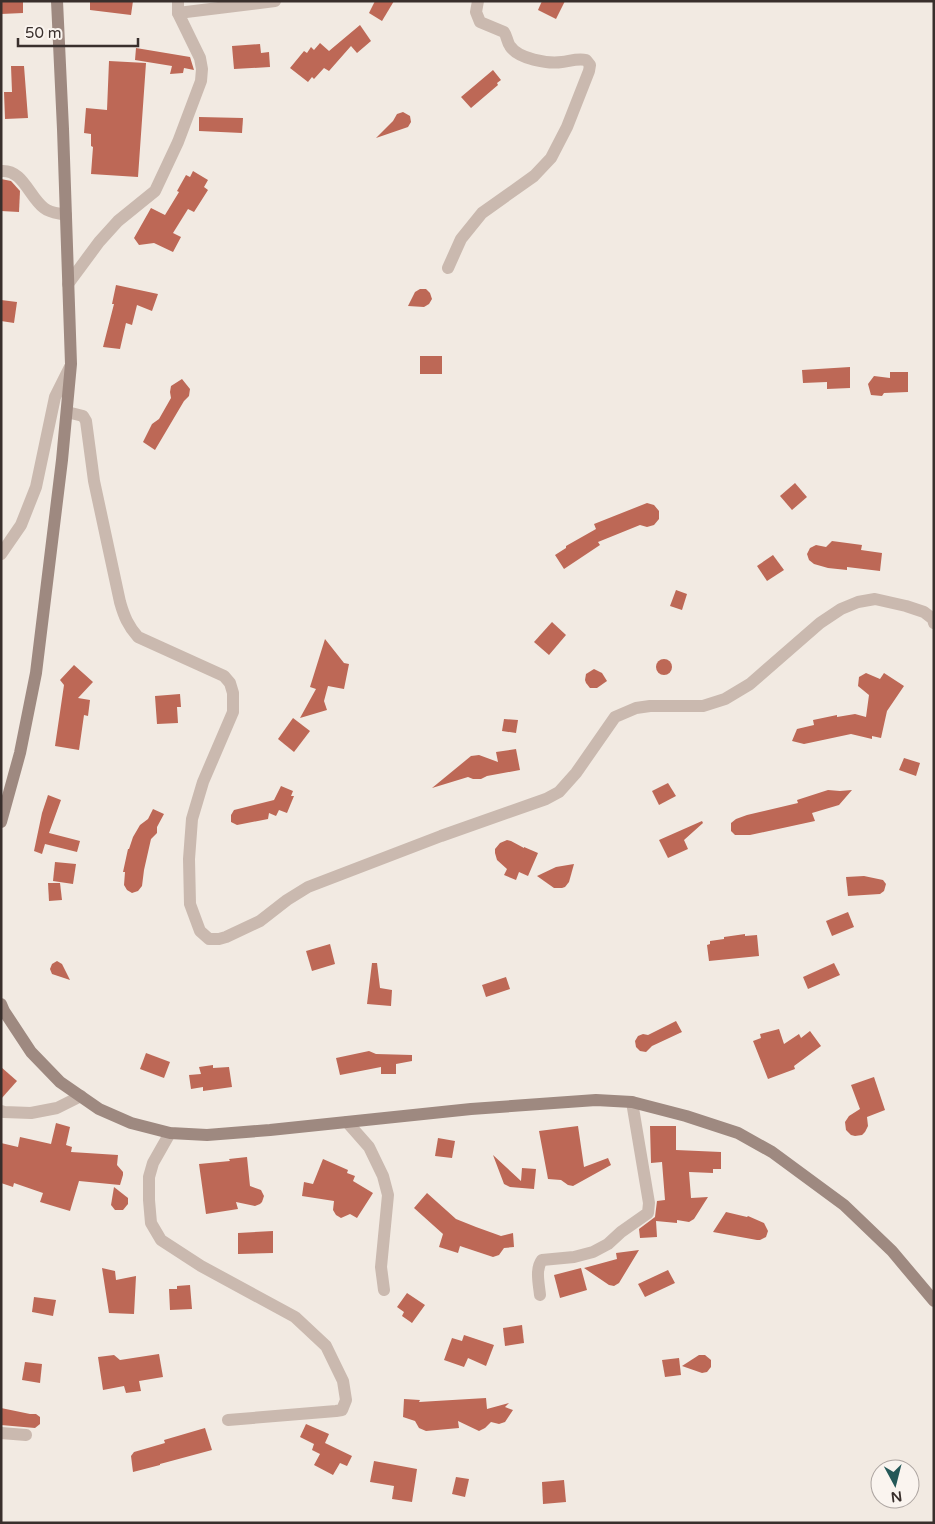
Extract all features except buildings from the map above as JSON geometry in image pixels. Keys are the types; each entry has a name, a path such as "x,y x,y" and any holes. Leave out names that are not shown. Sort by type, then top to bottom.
{"street":[{"path":"1,822 20,753 36,673 71,364 57,1"},
{"path":"68,284 99,242 118,221 155,190 178,142 201,81 202,69 200,58 178,7 275,1"},
{"path":"448,268 462,239 482,212 534,176 551,158 567,127 590,65 586,60 581,59 560,63 543,62 515,52 510,47 504,32 480,22 476,12 478,1"},
{"path":"1,171 8,170 15,174 42,207 49,212 66,215"},
{"path":"1,554 21,525 36,487 55,397 71,364"},
{"path":"67,412 82,416 86,421 94,481 120,602 124,618 129,627 138,637 224,676 230,683 234,693 233,712 204,782 192,819 189,859 190,904 200,931 209,939 226,937 260,921 308,887 441,836 546,800 559,792 576,772 615,717 636,708 650,706 703,706 726,699 750,684 820,623 841,609 858,602 875,599 924,612 933,619 934,623"},
{"path":"1,1004 31,1052 60,1082 99,1109 131,1122 170,1133 207,1135 471,1109 596,1100 632,1102 686,1116 738,1133 772,1152 844,1205 892,1250 934,1301"},
{"path":"1,1111 31,1112 57,1108 81,1096"},
{"path":"540,1295 538,1272 539,1264 542,1260 574,1257 593,1252 602,1248 648,1213 649,1203 632,1102"},
{"path":"347,1122 369,1148 383,1176 388,1194 381,1267 384,1290"},
{"path":"170,1133 153,1163 150,1177 151,1223 161,1240 201,1266 295,1317 326,1346 343,1381 346,1400 342,1410 228,1420"},
{"path":"1,1433 26,1435"}]}
